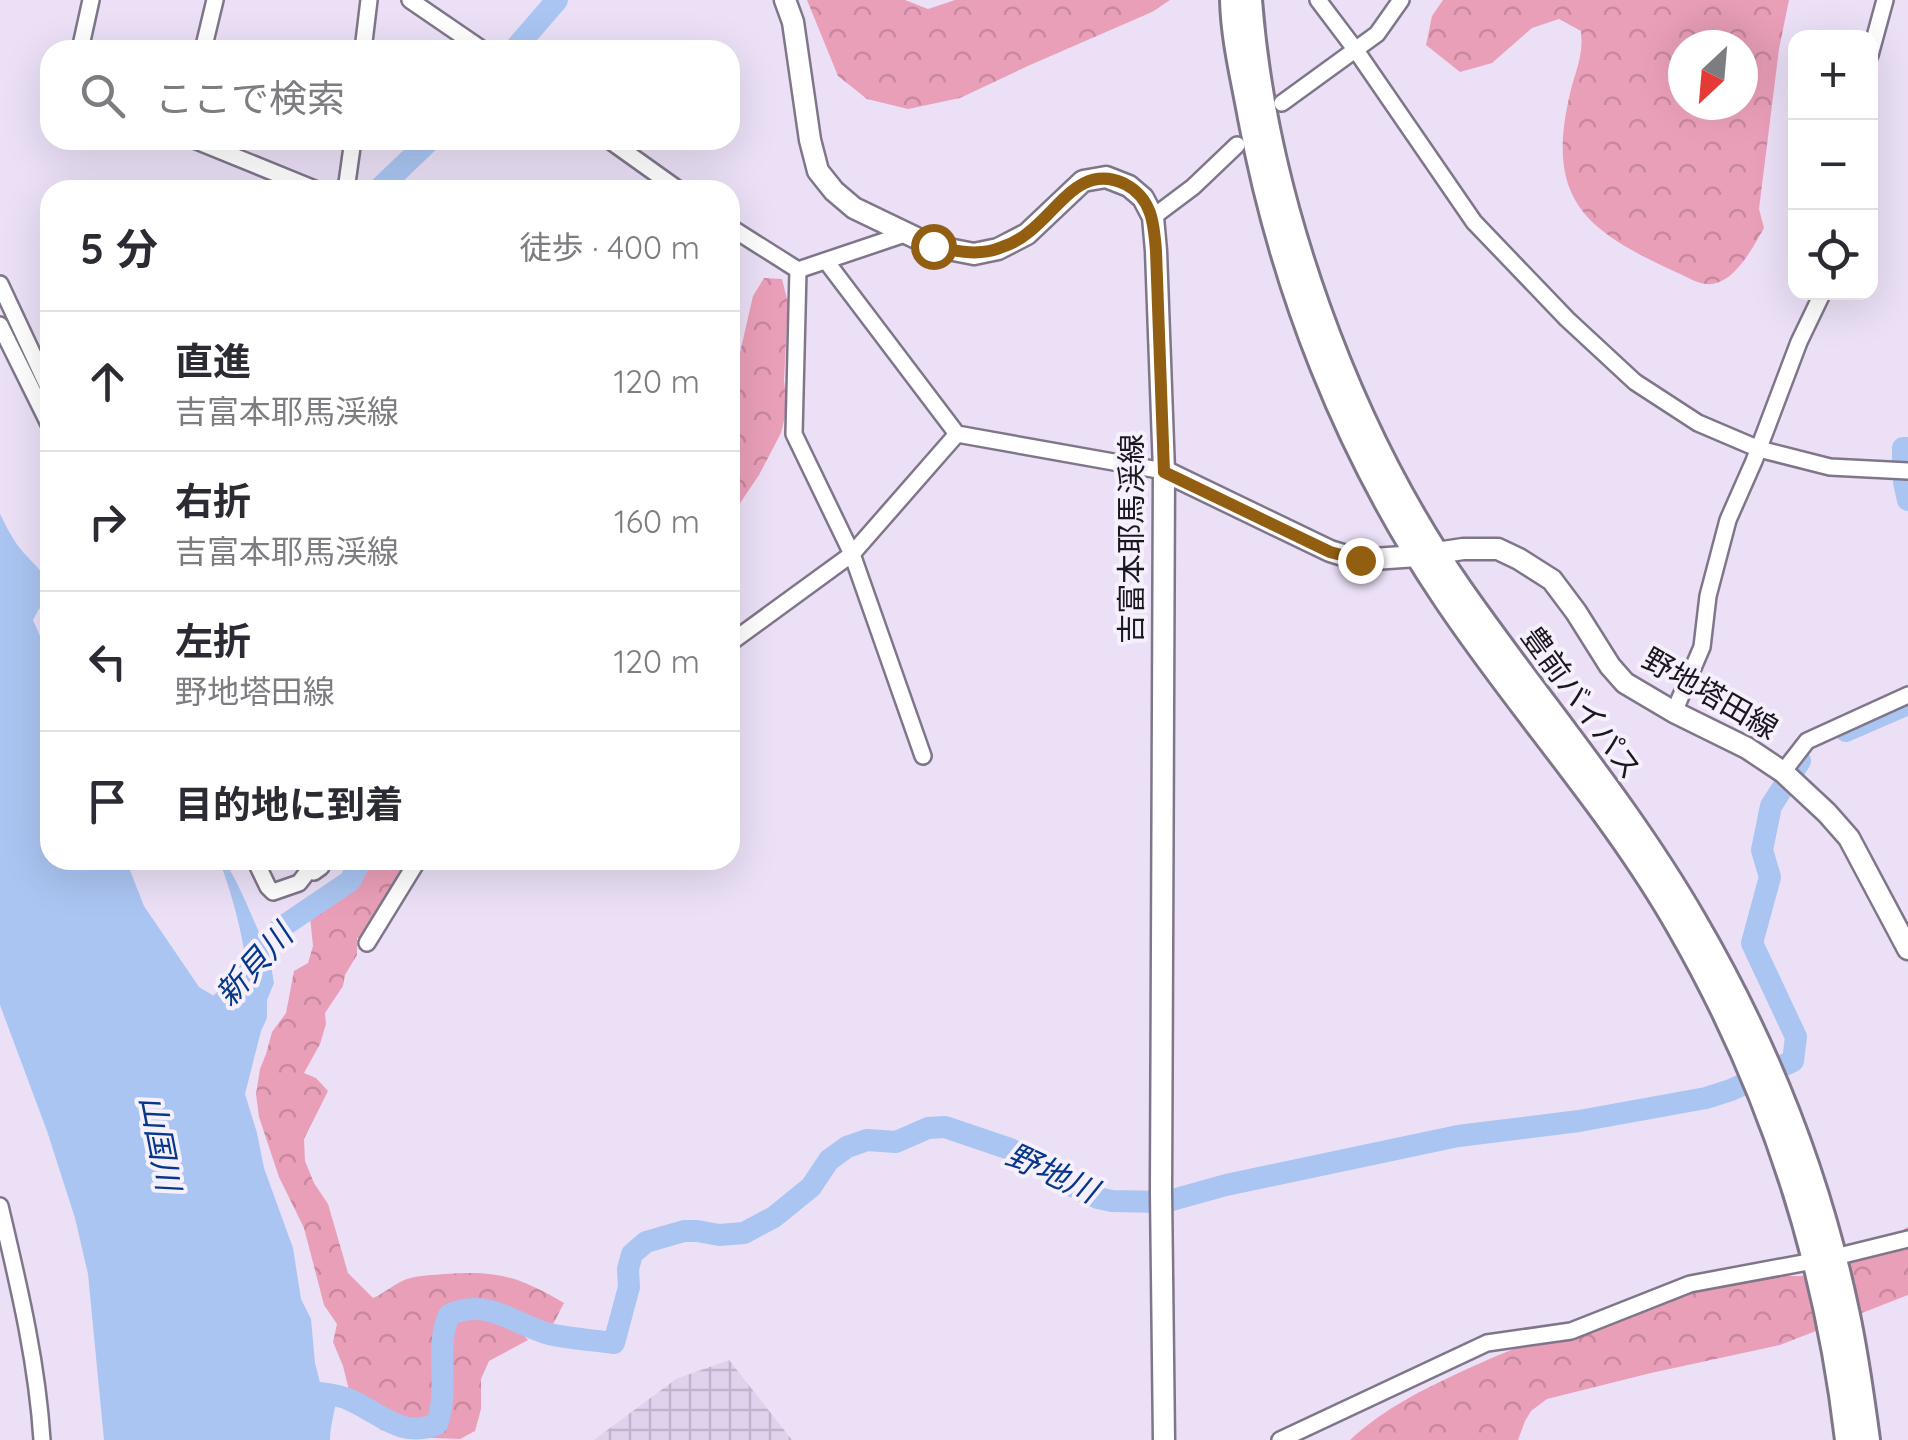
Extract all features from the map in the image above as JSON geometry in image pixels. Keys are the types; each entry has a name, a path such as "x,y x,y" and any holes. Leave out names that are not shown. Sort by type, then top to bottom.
{"highway":[{"name":"豊前バイパス","path":"1232,0 1260,174 1285,266 1311,340 1366,466 1427,554"},
{"name":"豊前バイパス","path":"1250,0 1276,169 1302,262 1359,406 1427,554 1442,596 1644,870 1679,927 1749,1065 1847,1308 1868,1440"},
{"name":"豊前バイパス","path":"1825,1258 1847,1440"}],"main road":[{"path":"786,0 818,171 854,208 933,246 974,254 998,249 1027,234 1083,182 1106,177 1129,186 1143,198 1153,217"},
{"name":"吉富本耶馬渓線","path":"1153,217 1164,472 1164,1440"},
{"name":"野地塔田線","path":"1164,472 1330,552 1360,560 1463,549 1498,550 1552,580 1625,683 1746,748 1810,796 1849,838 1908,949"}],"street":[{"path":"82,40 91,0"},
{"path":"205,40 215,0"},
{"path":"364,40 369,0"},
{"path":"410,0 469,40"},
{"path":"1318,0 1474,222 1567,319 1635,382 1698,423 1759,449 1830,467 1908,471"},
{"path":"1282,104 1377,34 1401,0"},
{"path":"1876,30 1884,0"},
{"path":"1153,217 1193,188 1237,145"},
{"path":"219,150 292,180"},
{"path":"347,180 352,150"},
{"path":"623,150 665,180"},
{"path":"740,233 798,270"},
{"path":"798,270 905,234"},
{"path":"826,261 957,434 1164,472"},
{"path":"798,270 794,434 852,554 923,756"},
{"path":"0,284 40,370"},
{"path":"1674,712 1702,647 1708,596 1728,520 1819,300"},
{"path":"0,324 40,406"},
{"path":"740,636 852,554 957,434"},
{"path":"1783,772 1806,741 1908,695"},
{"path":"260,870 273,892 300,884 308,870"},
{"path":"367,943 412,870"},
{"path":"0,1206 22,1300 40,1404 42,1440"},
{"path":"1280,1440 1487,1343 1571,1331 1690,1284 1908,1239"}],"shaded area":[{"path":"729,1360 792,1440 594,1440 676,1379"}],"green space":[{"path":"807,0 905,0 928,9 955,0 1170,0 1152,12 960,98 908,109 867,99 838,76"},
{"path":"1443,0 1789,0 1759,209 1764,228 1733,273 1706,284 1647,258 1599,228 1570,189 1564,164 1563,134 1582,41 1581,31 1559,19 1532,28 1492,63 1460,72 1426,45 1432,16"},
{"path":"764,278 782,279 788,303 784,380 787,408 781,433 740,503 740,353 753,296"},
{"path":"362,870 413,870 396,896 380,907 365,937 357,938 357,955 325,1013 320,1044 304,1073 316,1078 328,1091 304,1139 305,1161 328,1204 348,1273 373,1298 412,1278 480,1273 521,1281 564,1303 551,1328 520,1332 528,1340 489,1361 481,1379 481,1409 475,1431 460,1439 409,1437 381,1430 351,1398 333,1342 337,1324 324,1305 304,1228 279,1177 259,1117 256,1094 260,1069 272,1032 286,1013 294,971 308,963 313,946 310,917 318,900 345,893"},
{"path":"1908,1227 1908,1295 1780,1345 1547,1399 1531,1411 1518,1440 1350,1440 1377,1418 1421,1392 1531,1342 1629,1308 1729,1280 1831,1271"}],"water":[{"name":"山国川","path":"0,514 16,543 40,570 40,609 33,620 40,636 40,870 130,870 144,906 199,987 219,999 234,999 237,969 248,983 238,921 222,870 230,870 260,935 287,920 291,925 268,949 274,983 245,1094 264,1168 293,1248 301,1299 311,1319 321,1387 337,1393 330,1440 104,1440 88,1274 75,1218 0,1005"}],"waterway":[{"name":"新貝川","path":"523,40 557,0"},
{"name":"新貝川","path":"388,180 420,150"},
{"name":"野地川","path":"1903,460 1903,448 1908,448"},
{"name":"野地川","path":"1904,482 1908,500"},
{"name":"野地川","path":"1846,731 1908,704"},
{"name":"野地川","path":"308,1392 348,1399 401,1426 424,1428 437,1424 443,1342 449,1315 462,1310 488,1310 549,1334 614,1343 629,1287 632,1254 646,1242 684,1231 744,1233 774,1217 811,1187 829,1160 847,1147 867,1140 896,1142 928,1128 945,1127 1010,1149 1055,1170 1070,1185 1098,1198 1165,1202 1226,1185 1458,1136 1579,1121 1731,1090 1793,1061 1796,1037 1752,943 1770,877 1762,850 1771,806 1800,761"},
{"name":"新貝川","path":"204,1019 229,996 279,929 350,881 356,870"}],"route":[{"path":"933,246 974,254 998,249 1027,234 1083,182 1106,177 1129,186 1143,198 1153,217 1164,472 1330,552 1360,560"}]}
